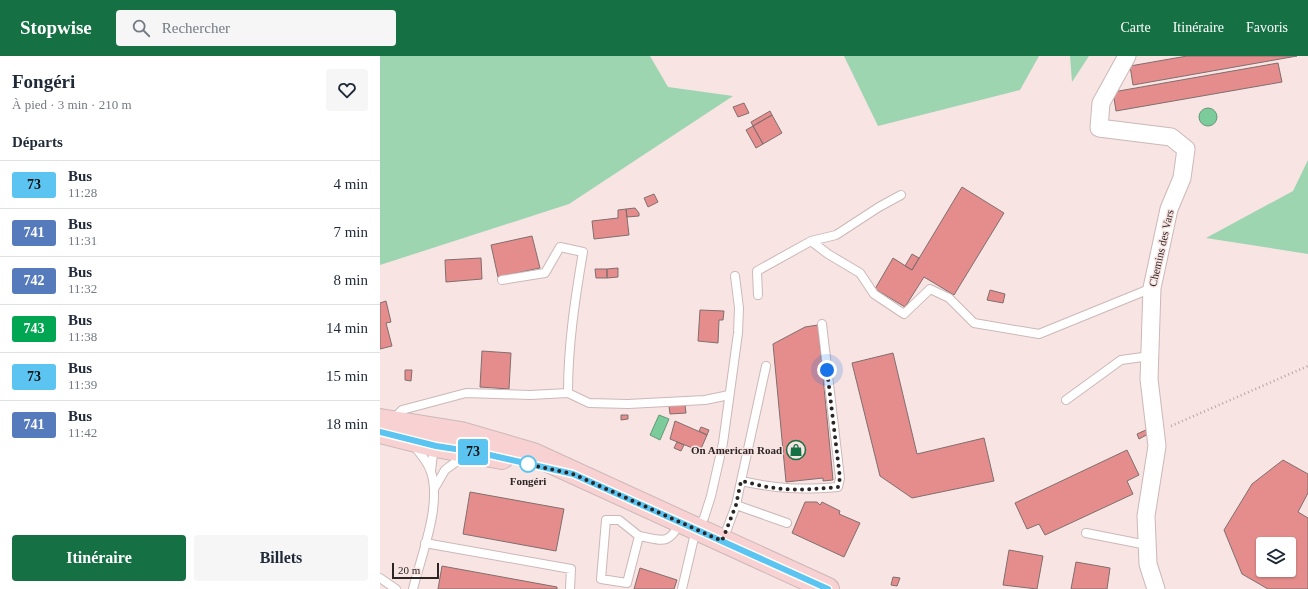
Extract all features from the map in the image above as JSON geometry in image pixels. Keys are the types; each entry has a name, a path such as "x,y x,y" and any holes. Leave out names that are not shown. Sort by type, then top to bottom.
{"main road":[{"path":"384,424 461,433 533,454 573,474 828,589"},
{"path":"384,424 406,439 436,446 481,453 573,474"}],"street":[{"name":"Chemins des Vars","path":"1127,56 1101,103 1099,128 1171,137 1186,149 1182,178 1169,209 1152,288 1149,380 1157,446 1146,516 1148,564 1156,589"}],"lane":[{"path":"758,294 757,271 811,241 836,235 879,207 901,195"},
{"path":"811,241 828,254 860,273 874,294 904,314 930,289 949,298 974,323 1039,334 1152,288"},
{"path":"502,280 545,273 560,247 583,252 568,363 568,393"},
{"path":"639,536 627,583 601,579 606,520 619,520 639,536 663,541 674,536 688,525 704,518 711,496 723,443 738,333 738,308 735,276"},
{"path":"741,481 774,488 803,490 838,487 840,478 822,324"},
{"path":"1066,400 1121,360 1150,356"},
{"path":"722,541 736,505 766,366"},
{"path":"384,424 402,410 466,394 530,395 568,393 589,403 620,404 705,400 729,395"},
{"path":"413,589 432,518 434,489 431,471 433,454 436,446 449,437 461,433"},
{"path":"406,439 424,458 431,471"},
{"path":"434,489 445,470 464,456 481,453"},
{"path":"736,505 787,522"},
{"path":"682,589 688,525"},
{"path":"1086,533 1147,545"},
{"path":"425,543 571,569 570,589"},
{"path":"380,578 396,589"}],"path":[{"path":"1156,433 1308,366"}],"shaded area":[{"path":"380,56 650,56 668,87 733,96 569,204 380,265"},
{"path":"844,56 1039,56 1020,90 878,126"},
{"path":"1070,56 1089,56 1072,82"},
{"path":"1204,108 1212,108 1217,113 1215,124 1212,126 1204,126 1199,121 1199,113"},
{"path":"1308,160 1308,254 1206,238 1293,191"},
{"path":"659,415 669,419 660,440 650,435"}],"building":[{"path":"1187,56 1297,56 1133,85 1130,66"},
{"path":"1278,63 1282,82 1116,111 1113,92"},
{"path":"744,103 749,113 738,117 733,107"},
{"path":"770,111 772,115 753,126 751,122"},
{"path":"772,115 782,133 763,144 753,126"},
{"path":"753,126 763,144 756,148 746,130"},
{"path":"962,187 1004,213 954,295 924,277 905,307 875,289 893,258 912,270"},
{"path":"654,194 658,202 648,207 644,198"},
{"path":"635,208 639,213 639,216 627,217 626,209"},
{"path":"626,209 629,235 594,239 592,221 618,218 618,210"},
{"path":"532,236 540,268 498,277 491,245"},
{"path":"912,254 919,258 912,270 905,266"},
{"path":"481,258 482,279 446,282 445,260"},
{"path":"618,268 618,277 607,278 607,269"},
{"path":"595,269 607,269 607,278 596,278"},
{"path":"990,290 1005,294 1003,303 987,300"},
{"path":"386,301 391,322 386,323 392,346 380,349 380,303"},
{"path":"700,310 724,311 723,320 719,320 718,343 698,341"},
{"path":"818,325 833,480 823,481 823,478 786,482 773,344 805,327"},
{"path":"482,351 511,353 509,389 480,387"},
{"path":"893,353 917,454 984,438 994,481 912,498 880,476 852,363"},
{"path":"405,370 412,370 411,381 405,380"},
{"path":"685,405 686,413 670,414 669,406"},
{"path":"621,415 628,415 628,419 621,420"},
{"path":"675,421 707,435 700,451 670,439"},
{"path":"701,427 709,430 707,435 699,431"},
{"path":"1148,429 1150,433 1139,439 1137,434"},
{"path":"677,442 684,445 681,451 674,448"},
{"path":"1127,450 1139,475 1127,481 1133,494 1045,535 1039,524 1027,529 1015,503"},
{"path":"1283,460 1308,474 1308,493 1298,512 1308,518 1308,589 1268,589 1242,574 1224,530 1252,484"},
{"path":"470,492 564,509 556,551 463,534"},
{"path":"805,502 817,502 820,505 822,502 840,511 839,514 860,523 844,557 792,533"},
{"path":"1009,550 1043,556 1037,589 1003,585"},
{"path":"1076,562 1110,568 1107,589 1071,589"},
{"path":"442,566 557,587 557,589 438,589"},
{"path":"640,568 677,580 674,589 634,589"},
{"path":"893,577 900,578 897,586 891,585"}],"bus line":[{"name":"73","path":"380,432 436,446 481,453 515,462 573,474 828,589"}],"place":[{"name":"On American Road","path":"796,450"},
{"name":"Fongéri","path":"528,464"}],"route":[{"path":"528,464 526,464 573,474 722,541 736,505 741,481 774,488 803,490 838,487 840,478 827,370"}]}
